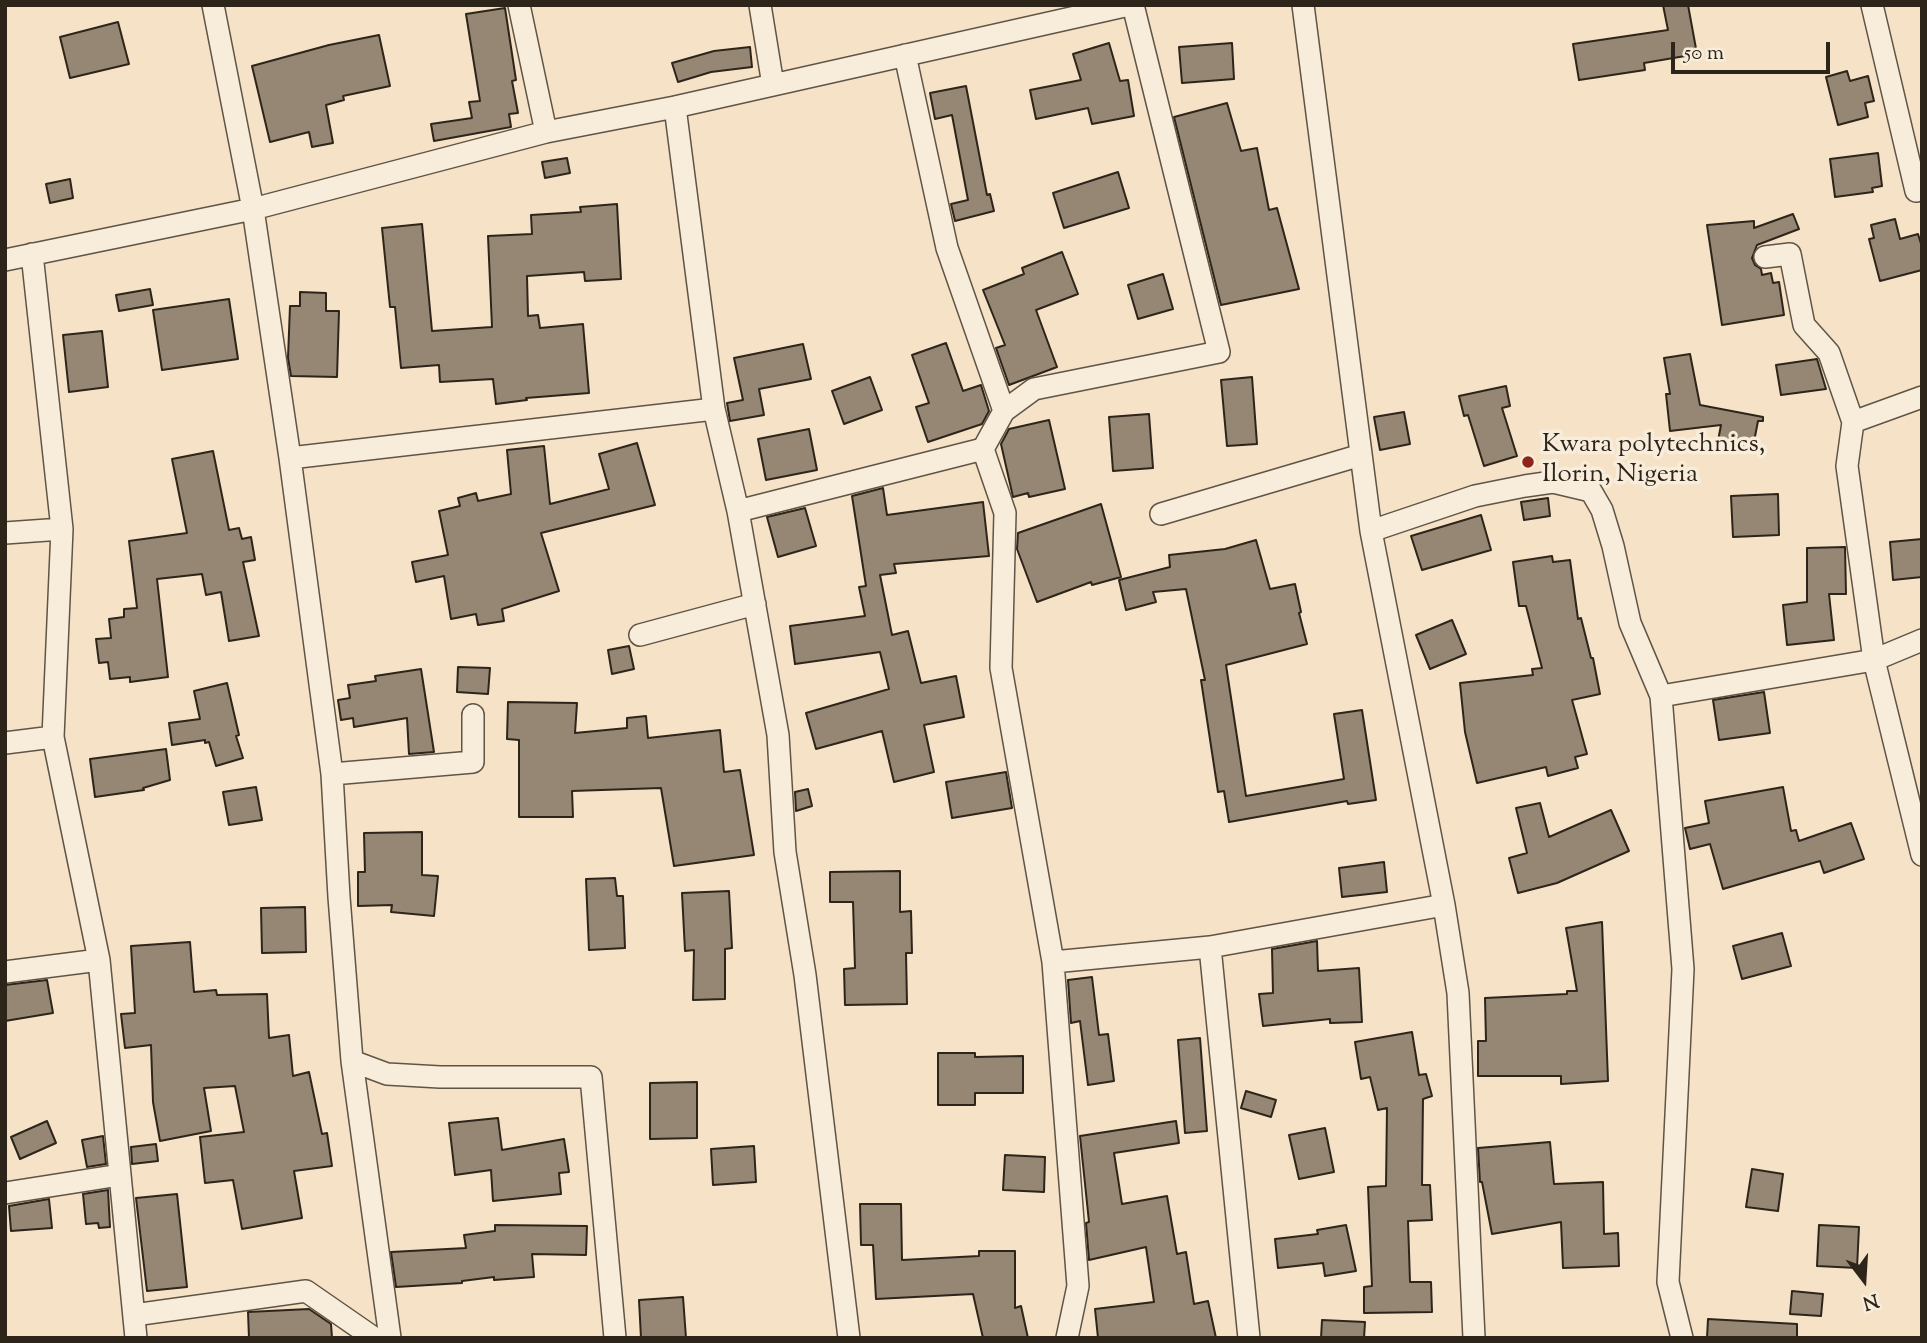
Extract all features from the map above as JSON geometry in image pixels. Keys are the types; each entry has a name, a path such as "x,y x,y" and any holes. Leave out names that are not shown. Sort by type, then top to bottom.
{"street":[{"path":"213,5 253,209 290,458 332,774 352,1061 390,1338"},
{"path":"519,5 546,132"},
{"path":"760,5 773,85"},
{"path":"5,260 253,209 546,132 675,107 1131,5 1219,352 1034,389 1004,411 983,449 738,511"},
{"path":"1303,5 1371,531 1444,905 1458,993 1474,1338"},
{"path":"1872,5 1916,191 1922,189"},
{"path":"905,55 947,248 1004,411"},
{"path":"675,107 714,409 738,511 778,735 785,852 805,975 849,1338"},
{"path":"32,254 62,529 53,737 99,960 136,1338"},
{"path":"1765,257 1790,254 1804,325 1829,353 1853,422 1846,466 1874,660 1922,855"},
{"path":"1853,422 1922,397"},
{"path":"290,458 714,409"},
{"path":"983,449 1005,513 1001,668 1053,962 1078,1286 1067,1338"},
{"path":"1161,514 1361,455"},
{"path":"1371,531 1475,496 1553,482 1591,491 1602,510 1630,623 1661,696 1683,969 1668,1282 1682,1338"},
{"path":"5,533 62,529"},
{"path":"640,635 755,604"},
{"path":"1661,696 1874,660 1922,640"},
{"path":"332,774 473,762 473,715"},
{"path":"5,743 53,737"},
{"path":"1053,962 1210,947 1444,905"},
{"path":"1210,947 1249,1338"},
{"path":"5,972 99,960"},
{"path":"352,1061 387,1074 440,1077 591,1077 615,1338"},
{"path":"5,1193 120,1175"},
{"path":"134,1315 306,1291 374,1338"}],"building":[{"path":"1663,5 1688,5 1697,54 1644,63 1645,70 1579,80 1573,44 1668,30"},
{"path":"505,8 518,113 509,114 511,127 434,141 431,124 472,118 469,102 480,101 466,14"},
{"path":"118,22 129,64 70,78 60,37"},
{"path":"379,35 390,86 343,96 344,100 326,105 333,143 312,147 309,132 270,142 252,66 329,45"},
{"path":"1109,43 1120,81 1128,80 1134,116 1092,124 1088,108 1036,119 1030,90 1081,80 1073,54"},
{"path":"1232,43 1234,79 1182,83 1179,47"},
{"path":"750,47 752,67 711,72 678,82 672,63 714,51"},
{"path":"1847,71 1850,81 1868,76 1874,101 1865,103 1868,117 1838,125 1826,77"},
{"path":"966,86 987,195 990,194 994,211 955,221 951,204 968,200 952,115 935,119 930,93"},
{"path":"1227,103 1241,151 1257,148 1269,210 1277,208 1299,289 1221,305 1174,117"},
{"path":"1878,153 1882,186 1872,188 1873,192 1835,197 1830,159"},
{"path":"567,158 570,173 545,178 542,162"},
{"path":"1118,172 1129,208 1064,228 1053,193"},
{"path":"70,179 73,198 50,203 46,184"},
{"path":"617,204 621,279 585,281 584,272 527,276 528,316 538,315 540,328 583,324 589,393 526,398 527,400 496,404 493,379 440,382 439,365 401,368 395,307 390,307 382,228 422,224 432,331 492,327 488,236 532,234 531,215 581,212 580,207"},
{"path":"1793,214 1799,229 1757,245 1752,258 1755,265 1761,269 1762,275 1771,273 1773,283 1779,282 1784,315 1722,325 1707,225 1754,221 1754,228"},
{"path":"1895,219 1900,239 1918,234 1922,247 1922,270 1880,281 1869,239 1874,238 1871,225"},
{"path":"1062,252 1078,294 1036,310 1057,367 1009,385 996,348 1005,345 983,290 1024,274 1022,268"},
{"path":"1163,274 1173,309 1138,319 1128,285"},
{"path":"150,289 153,305 119,311 116,295"},
{"path":"300,292 326,293 326,311 339,311 337,377 291,376 288,358 290,306 300,306"},
{"path":"229,299 238,359 162,370 153,310"},
{"path":"102,331 108,387 69,392 63,335"},
{"path":"946,343 963,391 981,385 989,411 982,424 928,442 916,407 929,403 912,355"},
{"path":"803,344 811,379 759,389 764,415 730,421 727,403 743,400 734,358"},
{"path":"1690,354 1700,405 1763,417 1763,421 1758,421 1752,452 1717,446 1721,425 1670,431 1666,394 1670,394 1664,358"},
{"path":"1817,359 1826,389 1781,395 1776,365"},
{"path":"870,377 882,410 844,424 832,391"},
{"path":"1252,377 1257,444 1227,446 1221,380"},
{"path":"1506,386 1510,406 1502,408 1517,456 1484,466 1459,396"},
{"path":"1404,412 1410,444 1380,450 1374,417"},
{"path":"1149,414 1153,468 1113,471 1109,417"},
{"path":"1049,420 1065,489 1029,497 1028,493 1013,497 1001,444 1009,429"},
{"path":"809,429 817,470 766,480 758,439"},
{"path":"637,443 655,505 541,533 559,591 502,609 504,621 478,625 476,614 451,619 444,576 416,582 412,562 448,555 439,511 460,506 458,498 476,493 478,501 511,494 507,450 544,446 550,504 609,489 599,454"},
{"path":"213,451 229,530 239,528 242,539 251,537 255,560 243,562 259,636 229,641 221,592 206,595 202,574 157,579 168,677 130,682 130,677 110,679 108,662 99,663 96,639 111,638 109,619 124,617 124,609 137,608 129,541 187,533 172,459"},
{"path":"883,488 887,515 983,502 989,556 894,564 896,573 880,575 892,635 908,631 921,683 956,676 964,717 924,725 934,772 894,782 882,731 816,749 806,713 889,689 880,652 795,664 790,626 865,616 859,587 866,586 852,496"},
{"path":"1778,494 1779,535 1733,537 1731,496"},
{"path":"1548,498 1550,516 1524,520 1521,502"},
{"path":"1101,504 1121,577 1092,585 1091,582 1037,602 1017,549 1018,533"},
{"path":"805,508 816,546 778,557 767,517"},
{"path":"1481,515 1491,550 1422,570 1411,536"},
{"path":"1922,539 1922,577 1893,580 1890,542"},
{"path":"1256,540 1270,589 1295,584 1307,644 1226,665 1246,796 1344,779 1334,714 1362,710 1376,800 1348,804 1347,801 1229,822 1224,791 1218,792 1201,680 1205,680 1186,589 1153,592 1156,602 1126,610 1119,580 1170,567 1169,555 1225,549"},
{"path":"1845,547 1846,594 1829,594 1834,640 1787,645 1783,605 1807,602 1807,548"},
{"path":"1552,556 1553,562 1570,560 1578,619 1581,618 1593,658 1600,694 1572,700 1587,754 1575,757 1578,768 1548,776 1546,767 1477,783 1465,732 1460,683 1533,675 1532,669 1542,668 1526,606 1519,606 1513,562"},
{"path":"1452,620 1466,654 1430,669 1416,635"},
{"path":"629,646 634,669 612,674 608,650"},
{"path":"458,667 490,668 488,694 457,692"},
{"path":"421,669 434,752 409,754 407,718 354,727 353,718 341,720 338,700 350,698 348,685 376,681 375,676"},
{"path":"227,683 239,735 236,736 243,758 216,766 209,742 205,743 205,740 172,745 169,723 200,719 194,691"},
{"path":"1764,692 1770,733 1719,740 1713,700"},
{"path":"508,702 577,703 575,733 627,728 627,718 646,716 648,738 720,730 724,772 740,770 754,855 674,866 661,788 572,791 573,817 519,817 519,740 507,739"},
{"path":"166,749 170,780 143,788 144,790 95,797 90,759"},
{"path":"1006,772 1012,808 952,818 946,782"},
{"path":"256,787 262,820 229,825 223,792"},
{"path":"1783,787 1791,831 1796,830 1799,841 1851,823 1864,859 1824,873 1820,861 1723,889 1710,844 1690,849 1685,828 1709,823 1705,801"},
{"path":"808,789 812,806 796,811 795,792"},
{"path":"1540,803 1549,837 1611,810 1629,851 1557,883 1518,893 1509,858 1527,853 1516,808"},
{"path":"422,832 422,875 438,876 434,916 391,912 392,905 358,906 358,872 365,872 364,833"},
{"path":"1384,862 1387,892 1342,897 1339,868"},
{"path":"900,871 900,912 911,911 912,953 906,953 907,1004 845,1005 844,969 855,968 853,902 830,902 830,872"},
{"path":"615,878 617,896 623,896 625,948 589,950 586,879"},
{"path":"729,891 732,948 725,949 725,999 693,1000 694,950 685,951 682,893"},
{"path":"305,907 306,952 262,953 261,908"},
{"path":"1602,922 1608,1081 1561,1084 1561,1076 1478,1076 1478,1041 1486,1041 1485,998 1567,994 1567,991 1577,991 1566,928"},
{"path":"1782,933 1791,966 1742,979 1733,946"},
{"path":"1317,941 1318,971 1359,968 1362,1022 1330,1023 1330,1019 1263,1026 1259,994 1273,993 1272,949"},
{"path":"190,942 194,992 216,990 217,995 267,994 269,1038 289,1035 293,1076 309,1072 322,1134 327,1133 332,1166 294,1171 302,1218 242,1229 233,1180 205,1183 200,1137 244,1132 235,1086 204,1088 211,1131 160,1141 153,1102 151,1045 125,1048 121,1014 135,1013 131,946"},
{"path":"1092,977 1099,1035 1108,1034 1114,1081 1088,1085 1080,1021 1071,1023 1068,980"},
{"path":"47,980 53,1013 5,1021 5,985"},
{"path":"1412,1032 1419,1075 1426,1074 1432,1096 1423,1099 1422,1185 1430,1185 1432,1220 1408,1221 1410,1282 1431,1282 1432,1312 1364,1313 1364,1287 1372,1286 1368,1187 1386,1186 1387,1108 1378,1110 1370,1077 1361,1079 1355,1042"},
{"path":"1200,1038 1207,1131 1185,1133 1178,1040"},
{"path":"938,1053 975,1053 975,1057 1023,1056 1023,1093 975,1093 975,1105 938,1105"},
{"path":"697,1082 697,1138 650,1139 650,1083"},
{"path":"1246,1091 1276,1100 1271,1117 1241,1108"},
{"path":"498,1118 502,1150 564,1139 569,1172 559,1173 561,1194 493,1201 491,1170 455,1175 449,1123"},
{"path":"47,1121 56,1143 20,1159 11,1137"},
{"path":"1176,1121 1179,1143 1114,1153 1122,1204 1167,1196 1177,1254 1186,1252 1194,1304 1208,1301 1216,1338 1098,1338 1095,1309 1154,1302 1146,1247 1089,1260 1086,1223 1089,1222 1080,1136"},
{"path":"1325,1128 1334,1172 1299,1179 1289,1135"},
{"path":"103,1136 106,1164 87,1167 82,1140"},
{"path":"1550,1142 1554,1184 1603,1182 1604,1234 1618,1233 1619,1266 1563,1268 1561,1222 1492,1234 1480,1182 1478,1148"},
{"path":"156,1144 158,1161 132,1164 131,1147"},
{"path":"754,1146 756,1182 713,1185 711,1149"},
{"path":"1005,1155 1045,1157 1044,1192 1003,1190"},
{"path":"1752,1169 1783,1174 1778,1211 1746,1207"},
{"path":"108,1190 110,1227 99,1228 98,1223 86,1224 83,1194"},
{"path":"177,1194 187,1287 147,1291 136,1198"},
{"path":"49,1199 52,1228 11,1231 9,1206"},
{"path":"860,1204 901,1204 902,1260 979,1256 979,1251 1015,1251 1015,1308 1021,1306 1028,1338 983,1338 973,1294 876,1299 873,1245 861,1245"},
{"path":"495,1225 587,1226 586,1255 532,1254 534,1277 494,1280 494,1277 462,1283 396,1287 391,1252 466,1248 464,1235 495,1231"},
{"path":"1346,1225 1356,1271 1325,1276 1323,1263 1278,1268 1275,1239 1318,1234 1317,1230"},
{"path":"1819,1225 1859,1227 1857,1268 1817,1266"},
{"path":"1792,1291 1823,1294 1821,1316 1790,1314"},
{"path":"683,1297 686,1338 641,1338 639,1300"},
{"path":"309,1309 331,1324 332,1338 249,1338 248,1312"},
{"path":"1708,1319 1797,1324 1797,1338 1707,1338"},
{"path":"1322,1320 1365,1322 1364,1338 1321,1338"}],"place":[{"name":"Kwara polytechnics, Ilorin, Nigeria","path":"1528,462"}]}
